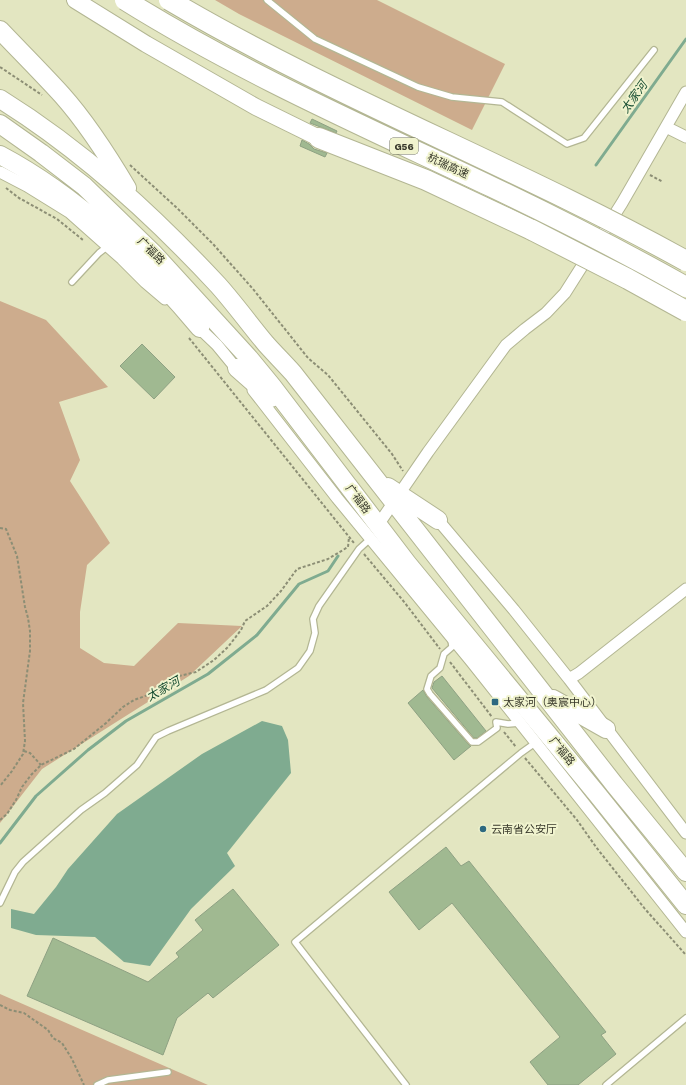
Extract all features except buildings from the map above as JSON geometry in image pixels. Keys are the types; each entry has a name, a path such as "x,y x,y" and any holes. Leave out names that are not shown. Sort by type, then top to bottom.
{"highway":[{"name":"杭瑞高速","path":"125,0 250,71 330,111 534,208 686,287"},
{"name":"杭瑞高速","path":"169,0 287,64 544,187 686,261"},
{"path":"319,138 426,180 532,230 686,311"}],"main road":[{"path":"75,0 125,32 256,107 319,138"},
{"path":"0,30 62,95 75,111 111,161 133,199"},
{"name":"广福路","path":"0,99 55,136 133,199 170,235 219,287 266,344 293,373 375,478 400,492 545,694 614,784 686,872"},
{"name":"广福路","path":"0,124 84,186 154,254 249,358 294,415 374,532 407,563 597,794 686,905"},
{"path":"0,155 36,175 107,230 146,266 194,332"},
{"path":"237,368 294,415"},
{"path":"400,492 438,520"},
{"path":"407,563 450,635"},
{"path":"545,694 606,729"}],"street":[{"path":"374,532 400,492 506,345 525,328 546,313 565,293 622,203 686,92"},
{"path":"666,127 686,137"},
{"path":"0,172 27,186 69,212 108,246 194,332 217,345 237,368 275,419 374,532 450,635 686,932"},
{"path":"438,520 514,610 569,679 686,834"},
{"path":"569,679 579,674 686,589"}],"lane":[{"path":"267,0 315,39 418,87 452,97 502,102 567,144 584,138 654,50"},
{"path":"72,282 99,253 108,246"},
{"path":"0,903 10,881 23,862 81,810 106,793 137,765 156,738 168,731 266,690 298,668 310,651 315,633 313,619 319,606 359,549 374,532"},
{"path":"450,635 452,647 444,654 440,668 428,681 427,689 430,694 472,742 478,742 496,728 496,722 508,724 520,723"},
{"path":"406,1085 295,942 521,753 535,743"},
{"path":"606,1085 686,1018"},
{"path":"96,1085 108,1080 168,1072"}],"path":[{"path":"126,161 213,244 253,289 308,358 328,375 392,454 400,492"},
{"path":"640,170 663,182"},
{"path":"5,187 19,198 58,219 99,253"},
{"path":"194,332 349,537 404,603 496,722 577,820 596,848 645,909 686,956"},
{"path":"0,528 6,530 17,556 30,631 30,651 23,703 24,751 12,771 0,786"},
{"path":"0,820 7,814 22,787 41,765 74,749 123,707 134,700 148,695 156,688 175,677 196,672 214,660 228,647 241,630 245,621 267,606 281,591 297,569 328,559 348,547 349,537"},
{"path":"24,751 30,753 41,765"},
{"path":"0,1005 10,1010 24,1013 48,1030 53,1038 62,1043 72,1059 84,1085"}],"shaded area":[{"path":"215,0 377,0 505,64 472,130 239,14"},
{"path":"0,301 46,320 108,387 59,402 80,460 70,481 110,543 87,565 80,612 80,648 104,663 134,666 178,623 242,626 189,676 42,769 0,823"},
{"path":"262,721 282,726 288,740 291,773 227,853 235,866 191,909 150,966 124,962 95,937 36,935 11,928 11,909 34,914 56,887 68,869 117,814 202,754"},
{"path":"0,994 208,1085 0,1085"}],"waterway":[{"name":"太家河","path":"596,165 686,39"},
{"name":"太家河","path":"0,843 36,796 88,750 126,721 208,674 257,635 299,584 328,571 338,556"}],"place":[{"name":"太家河（奥宸中心）","path":"495,702"},
{"name":"云南省公安厅","path":"483,829"}]}
